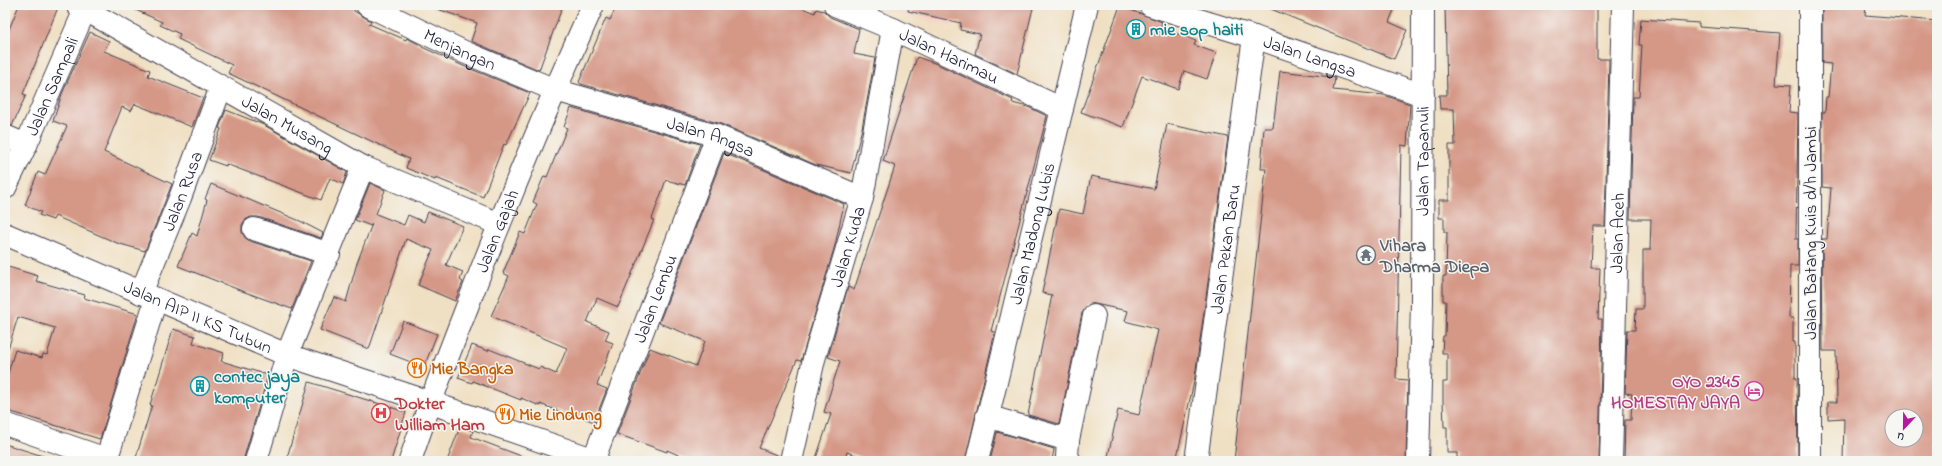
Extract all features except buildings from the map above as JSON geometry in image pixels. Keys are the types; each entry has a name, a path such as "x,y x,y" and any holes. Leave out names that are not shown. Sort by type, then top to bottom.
{"street":[{"name":"Menjangan","path":"367,5 464,52 555,90"},
{"name":"Jalan Gajah","path":"410,461 429,402 499,224 555,90 593,5"},
{"name":"Jalan Harimau","path":"835,5 893,29 1062,109"},
{"name":"Jalan Madong Lubis","path":"976,461 1087,5"},
{"name":"Jalan Langsa","path":"1150,5 1254,37 1423,95"},
{"name":"Jalan Tapanuli","path":"1418,461 1422,302 1423,5"},
{"name":"Jalan Aceh","path":"1611,461 1623,5"},
{"name":"Jalan Batang Kuis d/h Jambi","path":"1810,5 1810,461"},
{"name":"Jalan Musang","path":"83,6 221,87 363,167 499,224"},
{"name":"Jalan Sampali","path":"5,188 26,145 83,6"},
{"name":"Jalan Kuda","path":"792,461 814,359 862,198 893,29"},
{"name":"Jalan Pekan Baru","path":"1196,461 1254,37"},
{"name":"Jalan Rusa","path":"106,460 149,296 180,198 221,87"},
{"name":"Jalan Angsa","path":"555,90 717,136 862,198"},
{"path":"5,136 26,145"},
{"name":"Jalan Lembu","path":"595,460 717,136"},
{"path":"256,461 287,355 363,167"},
{"path":"254,229 329,254"},
{"name":"Jalan AIP II KS Tubun","path":"5,234 287,355 429,402 595,460"},
{"path":"987,416 1069,451 1094,316"},
{"path":"5,424 106,460"}],"shaded area":[{"path":"863,5 958,5 952,27"}],"place":[{"name":"mie sop haiti","path":"1136,29"},
{"name":"Vihara Dharma Diepa","path":"1366,255"},
{"name":"Mie Bangka","path":"417,368"},
{"name":"contec jaya komputer","path":"200,386"},
{"name":"OYO 2345 HOMESTAY JAYA","path":"1754,391"},
{"name":"Dokter William Ham","path":"381,413"},
{"name":"Mie Lindung","path":"505,414"}]}
